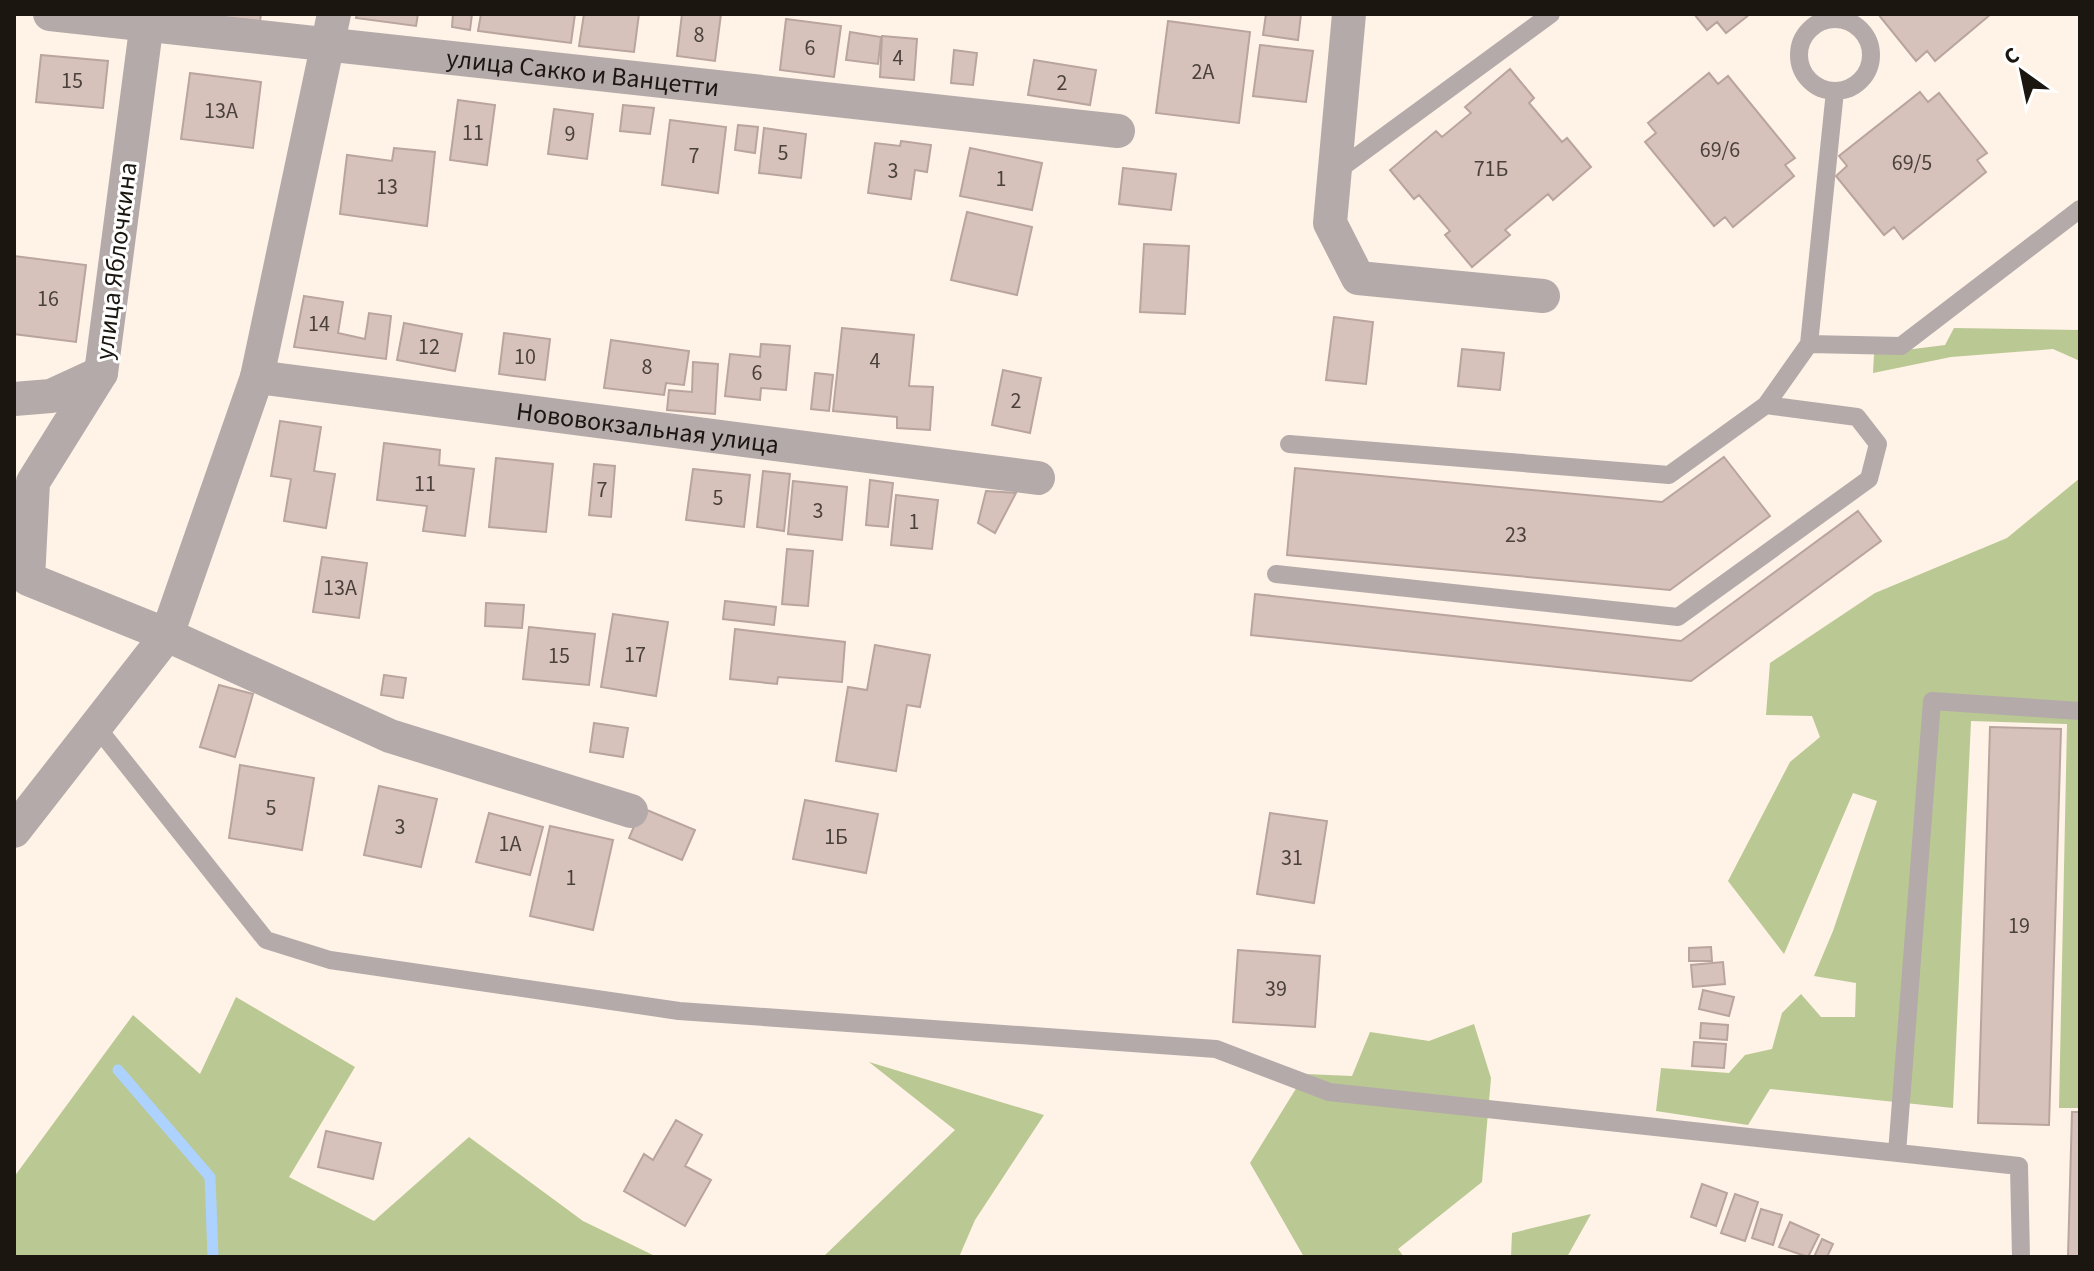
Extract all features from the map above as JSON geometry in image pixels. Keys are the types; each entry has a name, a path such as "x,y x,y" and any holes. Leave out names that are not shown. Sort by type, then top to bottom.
{"street":[{"name":"улица Сакко и Ванцетти","path":"50,14 331,29 1118,131"},
{"path":"1349,14 1330,223 1358,278 1543,296"},
{"name":"улица Яблочкина","path":"148,19 101,373 33,482 21,578 167,635 390,736 631,811"},
{"path":"14,831 167,635 257,377 331,29"},
{"path":"14,399 51,396 101,373"},
{"name":"Нововокзальная улица","path":"257,377 1038,478"}],"lane":[{"path":"1337,171 1551,14"},
{"path":"1843,18 1866,34 1872,59 1869,70 1855,86 1835,91 1818,88 1803,75 1798,47 1815,24 1843,18"},
{"path":"1289,444 1669,475 1766,405 1809,344 1835,91"},
{"path":"1809,344 1901,346 2080,209"},
{"path":"1276,574 1678,617 1869,479 1878,444 1857,417 1766,405"},
{"path":"1897,1153 1932,701 2080,711"},
{"path":"96,726 266,940 330,960 679,1011 1216,1049 1329,1092 2019,1166 2021,1257"}],"green space":[{"path":"1954,328 2080,330 2080,361 2053,349 1951,357 1873,373 1874,354 1945,345"},
{"path":"2080,478 2080,1108 2059,1108 2067,724 1971,721 1953,1108 1770,1089 1748,1125 1656,1111 1661,1068 1729,1073 1745,1055 1772,1049 1782,1013 1801,994 1821,1017 1855,1017 1856,983 1814,976 1833,931 1877,801 1853,793 1784,954 1728,881 1790,762 1820,737 1812,716 1766,715 1770,663 1875,593 2007,538"},
{"path":"236,997 355,1067 289,1177 374,1221 469,1137 583,1221 657,1257 14,1257 14,1177 133,1015 200,1074"},
{"path":"1474,1024 1491,1078 1482,1182 1398,1249 1404,1257 1304,1257 1250,1163 1305,1074 1352,1076 1370,1032 1429,1041"},
{"path":"869,1062 1044,1115 975,1220 959,1257 823,1257 955,1130"},
{"path":"1591,1214 1567,1257 1511,1257 1512,1233"}],"building":[{"path":"186,14 261,14 260,21"},
{"path":"357,14 418,14 416,26 356,18"},
{"path":"453,14 472,14 470,30 452,27"},
{"path":"481,14 575,14 571,43 478,31"},
{"path":"584,14 639,14 634,52 579,46"},
{"path":"682,14 721,14 715,61 677,56"},
{"path":"1266,14 1301,14 1298,40 1263,35"},
{"path":"1694,14 1750,14 1726,33 1717,22 1707,30"},
{"path":"1878,14 1991,14 1935,61 1927,51 1916,61"},
{"path":"786,19 841,26 834,77 780,70"},
{"path":"1168,21 1250,32 1239,123 1156,113"},
{"path":"850,32 881,37 878,64 846,60"},
{"path":"882,36 917,39 914,80 880,77"},
{"path":"1260,45 1313,51 1306,102 1253,96"},
{"path":"954,50 977,53 973,85 951,83"},
{"path":"41,55 108,61 103,108 36,102"},
{"path":"1034,60 1096,70 1090,105 1028,95"},
{"path":"1510,69 1534,98 1529,103 1562,142 1567,138 1591,167 1553,200 1548,194 1505,230 1510,235 1472,267 1445,235 1450,231 1419,195 1414,199 1390,170 1436,131 1442,137 1471,113 1465,107"},
{"path":"190,73 261,82 253,148 181,139"},
{"path":"1709,73 1718,84 1728,76 1795,158 1785,165 1794,176 1733,227 1725,217 1714,226 1645,142 1656,133 1648,123"},
{"path":"1920,92 1928,102 1939,93 1987,153 1977,160 1986,172 1903,239 1894,227 1884,235 1836,176 1847,166 1839,156"},
{"path":"458,100 495,105 487,165 450,160"},
{"path":"623,105 654,108 650,134 620,131"},
{"path":"554,109 593,114 587,159 548,154"},
{"path":"670,120 726,127 718,193 662,185"},
{"path":"738,125 758,127 755,153 735,150"},
{"path":"764,128 806,134 801,178 759,173"},
{"path":"901,141 931,145 927,172 915,170 911,199 868,193 875,143 900,146"},
{"path":"394,148 435,152 427,226 340,214 347,155 392,161"},
{"path":"970,148 1042,163 1032,210 960,196"},
{"path":"1123,168 1176,174 1171,210 1119,204"},
{"path":"967,212 1032,227 1017,295 951,280"},
{"path":"1144,244 1189,246 1185,314 1140,312"},
{"path":"14,256 86,265 76,342 14,334"},
{"path":"304,296 343,302 338,333 365,339 369,313 391,316 386,359 294,347"},
{"path":"1334,317 1373,322 1366,384 1326,380"},
{"path":"404,323 462,334 455,371 397,360"},
{"path":"842,328 914,335 909,386 933,387 930,430 897,428 897,417 833,411"},
{"path":"504,333 550,339 545,380 499,374"},
{"path":"611,340 689,351 684,385 666,383 664,395 604,388"},
{"path":"761,344 790,346 786,390 761,388 760,400 725,396 730,354 760,357"},
{"path":"1462,349 1504,353 1500,390 1458,386"},
{"path":"693,362 718,364 715,414 667,410 669,390 692,392"},
{"path":"1003,370 1041,378 1030,433 992,425"},
{"path":"815,373 833,375 829,411 811,409"},
{"path":"280,421 321,427 314,471 335,474 326,528 284,521 291,479 271,476"},
{"path":"384,443 440,450 439,465 474,469 465,536 423,531 427,506 377,500"},
{"path":"1724,457 1770,516 1670,590 1287,555 1295,468 1662,502"},
{"path":"496,458 553,464 546,532 489,527"},
{"path":"594,464 615,466 611,517 589,515"},
{"path":"693,469 750,475 744,527 686,520"},
{"path":"763,471 790,474 784,531 757,527"},
{"path":"870,480 893,483 888,527 866,525"},
{"path":"793,481 847,487 842,540 788,534"},
{"path":"986,491 1016,493 995,533 978,523"},
{"path":"896,495 938,500 932,549 891,545"},
{"path":"1858,511 1881,541 1691,681 1251,635 1255,594 1681,641"},
{"path":"787,549 813,551 808,606 782,604"},
{"path":"322,557 367,563 359,618 313,612"},
{"path":"725,601 776,607 774,625 723,619"},
{"path":"486,603 524,605 522,628 485,626"},
{"path":"613,614 668,622 656,696 601,687"},
{"path":"529,627 595,634 589,685 523,679"},
{"path":"735,629 845,642 842,682 778,677 777,684 730,679"},
{"path":"875,645 930,655 920,707 907,705 896,771 836,761 848,687 867,690"},
{"path":"384,675 406,678 403,698 381,695"},
{"path":"219,685 253,694 235,757 200,747"},
{"path":"594,723 628,728 623,757 590,752"},
{"path":"1990,727 2061,729 2049,1125 1978,1123"},
{"path":"240,765 314,778 302,850 229,838"},
{"path":"379,786 437,799 421,867 364,855"},
{"path":"805,800 878,814 866,873 793,859"},
{"path":"642,808 695,830 682,860 629,838"},
{"path":"489,813 543,827 530,875 476,862"},
{"path":"1270,813 1327,821 1314,903 1257,894"},
{"path":"550,826 613,840 593,930 530,916"},
{"path":"1711,947 1712,961 1689,961 1689,948"},
{"path":"1238,950 1320,956 1315,1027 1233,1022"},
{"path":"1723,962 1725,984 1693,987 1691,965"},
{"path":"1703,990 1734,997 1729,1016 1699,1009"},
{"path":"1701,1023 1728,1025 1727,1040 1700,1038"},
{"path":"1694,1042 1726,1044 1724,1068 1692,1066"},
{"path":"2072,1112 2080,1112 2080,1257 2068,1257"},
{"path":"676,1120 702,1135 685,1166 711,1180 685,1226 624,1191 644,1154 653,1160"},
{"path":"326,1131 381,1143 373,1179 318,1167"},
{"path":"1702,1184 1727,1193 1716,1226 1691,1217"},
{"path":"1735,1194 1758,1202 1745,1241 1721,1233"},
{"path":"1761,1209 1782,1215 1773,1245 1752,1238"},
{"path":"1790,1222 1819,1235 1808,1257 1779,1247"},
{"path":"1822,1239 1833,1244 1827,1257 1814,1257"}],"waterway":[{"path":"118,1070 210,1177 213,1257"}]}
